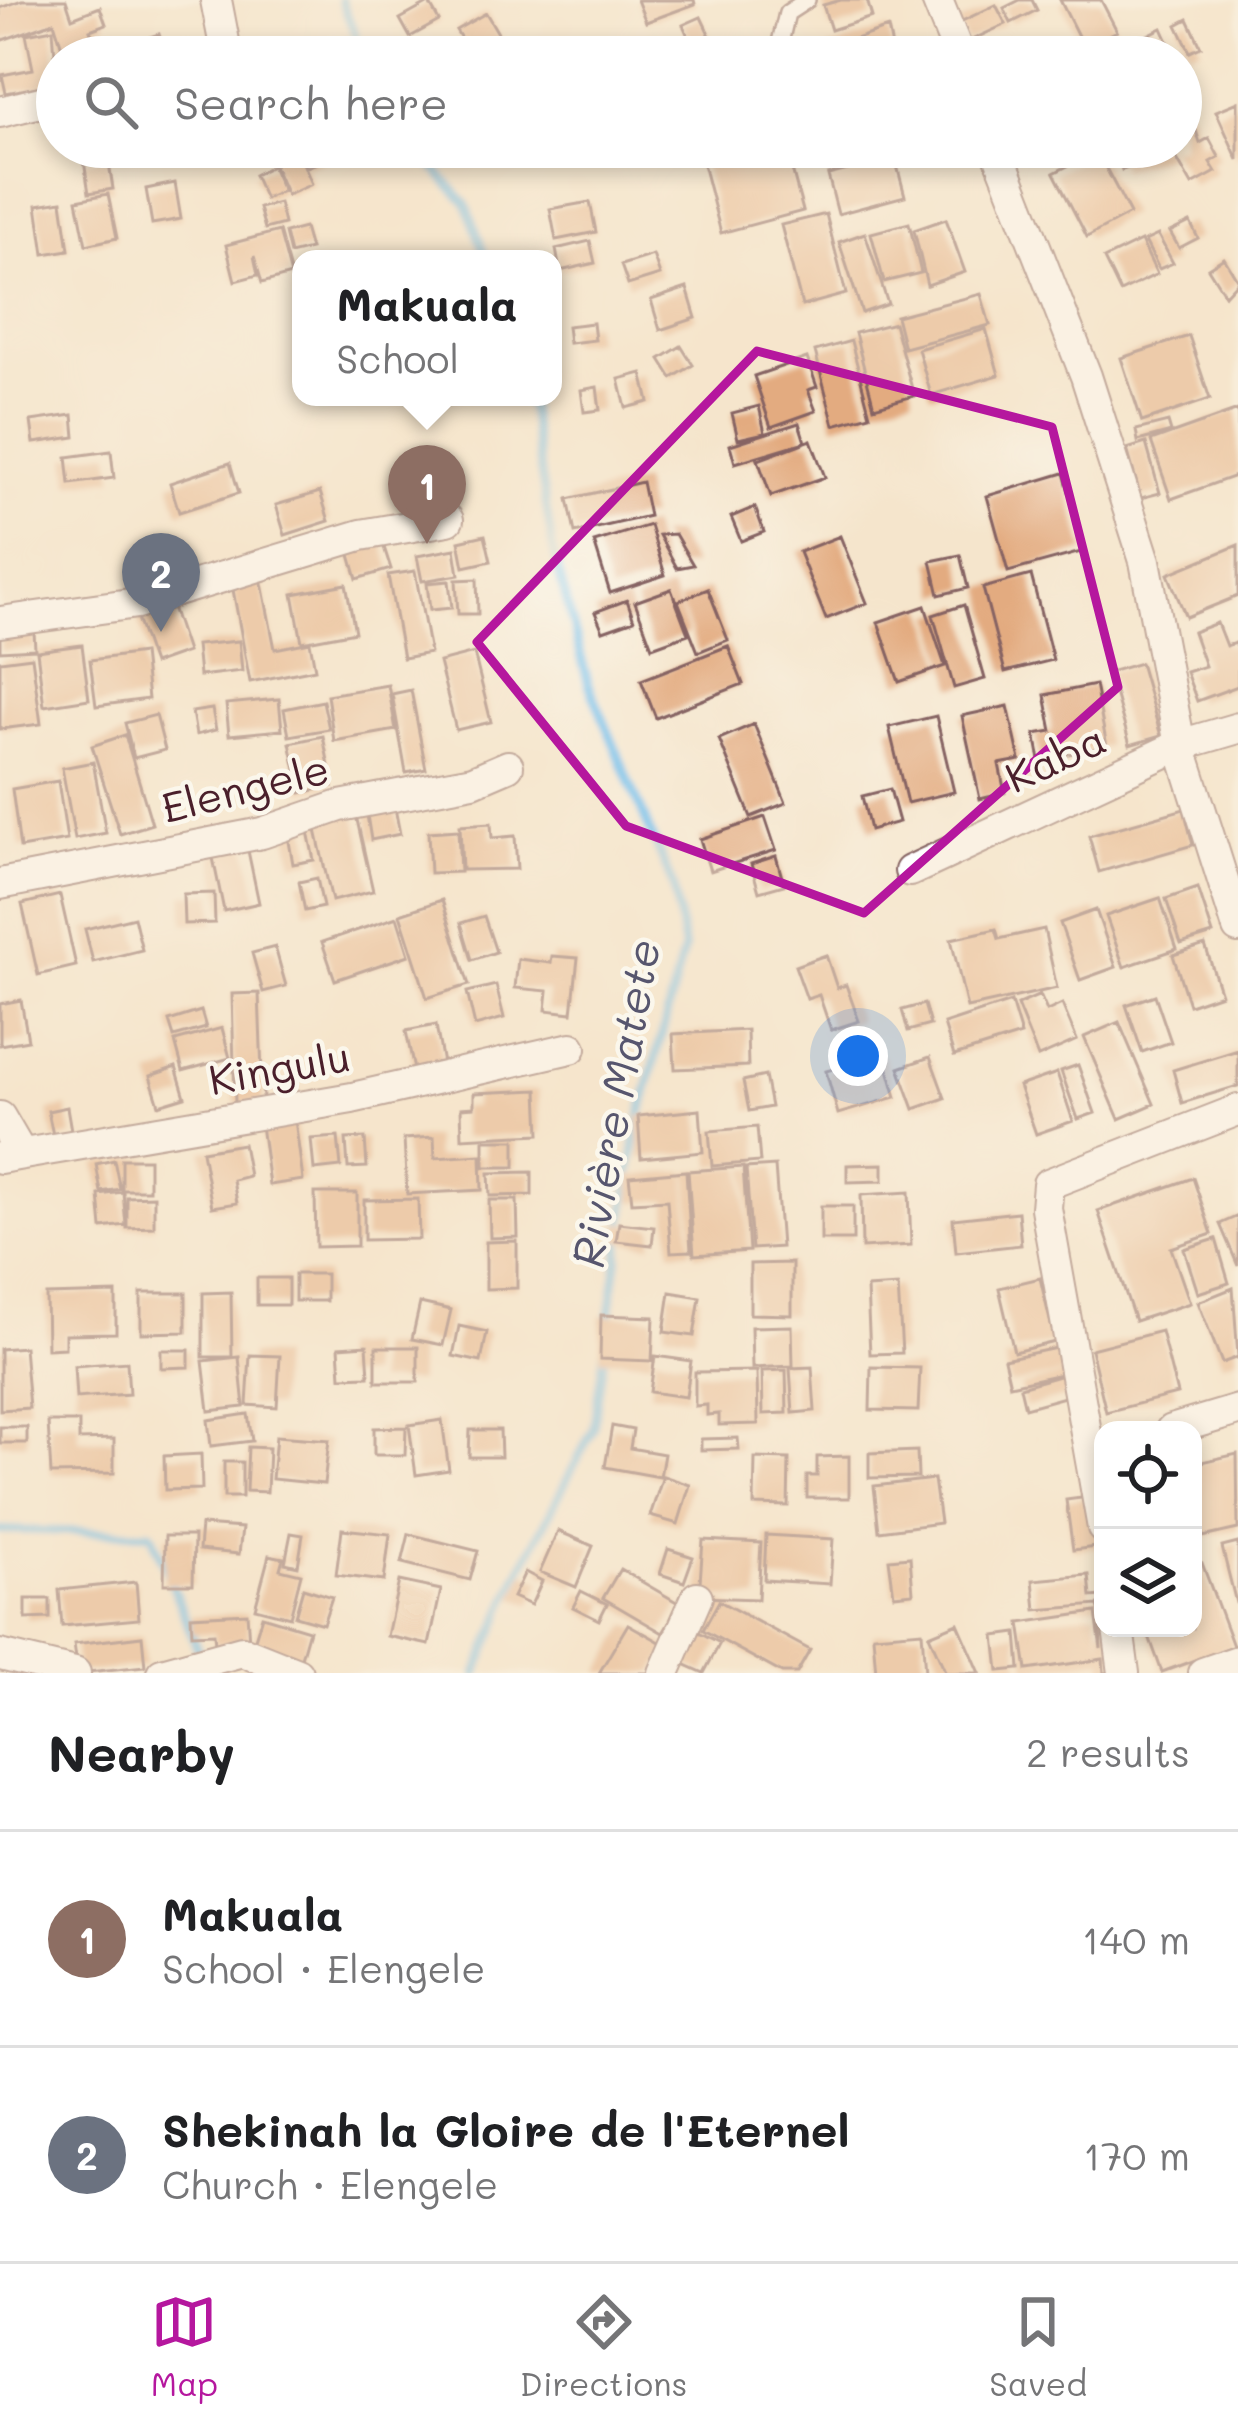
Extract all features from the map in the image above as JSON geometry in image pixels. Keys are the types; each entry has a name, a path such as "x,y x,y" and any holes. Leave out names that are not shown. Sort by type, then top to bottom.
{"street":[{"path":"216,0 223,36"},
{"path":"947,3 955,36"},
{"path":"0,112 36,103"},
{"path":"1004,168 1087,376 1145,561 1180,745 1238,928"},
{"path":"0,622 137,603 361,535 448,520"},
{"name":"Kaba","path":"910,871 1180,745 1238,728"},
{"name":"Elengele","path":"0,884 262,833 340,806 473,781 508,766"},
{"name":"Kingulu","path":"10,1155 352,1099 571,1048"},
{"path":"1094,1436 1046,1208 1048,1184 1238,1110"},
{"path":"0,1117 10,1155"},
{"path":"1202,1421 1238,1410"},
{"path":"664,1673 697,1597"},
{"path":"1119,1637 1124,1673"},
{"path":"162,1673 242,1652 297,1673"},
{"path":"0,1655 75,1673"},
{"path":"1203,1673 1238,1661"}],"lane":[{"path":"782,36 787,13 807,0"}],"highlighted area":[{"path":"757,351 1052,427 1118,687 864,913 626,826 477,642"}],"building":[{"path":"22,0 66,0 72,18 100,7 106,24 90,30 92,36 58,36 54,22 0,41 0,8"},
{"path":"637,0 694,0 695,4 646,22"},
{"path":"867,0 872,17 831,30 823,5"},
{"path":"1032,0 1037,10 1011,23 1004,8"},
{"path":"1060,0 1101,0 1117,31 1107,36 1078,36"},
{"path":"429,3 439,21 409,36 400,19"},
{"path":"996,5 1006,24 980,36 964,36 958,23"},
{"path":"486,13 500,36 460,36 456,30"},
{"path":"701,17 710,36 688,36 683,25"},
{"path":"1188,19 1196,36 1182,36 1177,25"},
{"path":"888,28 890,36 864,36"},
{"path":"53,29 54,36 36,36 36,87 6,93 2,75 33,69 26,34"},
{"path":"1238,102 1238,160 1216,111"},
{"path":"1209,138 1219,157 1210,162 1216,172 1192,185 1182,168 1202,168 1202,142"},
{"path":"85,168 110,168 113,189 89,193"},
{"path":"273,168 283,191 265,199 254,175"},
{"path":"275,168 305,168 312,184 287,195"},
{"path":"704,168 792,168 803,211 721,233"},
{"path":"856,168 898,168 905,196 838,214 828,175"},
{"path":"1064,168 1106,168 1130,214 1087,237 1054,173"},
{"path":"175,183 181,219 152,224 146,189"},
{"path":"108,194 117,238 86,245 77,200"},
{"path":"62,201 69,250 44,254 37,205"},
{"path":"590,202 596,232 556,240 550,209"},
{"path":"279,203 284,224 265,229 259,208"},
{"path":"826,214 846,294 802,306 781,225"},
{"path":"946,219 965,272 927,285 914,230"},
{"path":"1190,222 1198,238 1179,248 1170,232"},
{"path":"909,223 921,273 884,282 871,233"},
{"path":"304,228 310,249 290,254 285,233"},
{"path":"279,231 291,275 262,283 254,256 258,275 235,281 226,245"},
{"path":"865,233 888,304 862,313 839,242"},
{"path":"1158,235 1173,263 1159,269 1145,241"},
{"path":"590,241 595,263 562,271 562,250 556,249"},
{"path":"1141,241 1157,274 1120,292 1104,259"},
{"path":"653,255 660,275 628,285 621,265"},
{"path":"1224,258 1238,281 1225,295 1208,268"},
{"path":"687,288 696,318 660,330 651,300"},
{"path":"981,294 990,325 904,348 896,316"},
{"path":"593,323 595,340 569,343 567,326"},
{"path":"894,323 914,396 874,407 855,333"},
{"path":"986,329 999,375 931,395 918,349"},
{"path":"1189,336 1210,399 1142,422 1121,358"},
{"path":"851,341 870,415 834,425 815,351"},
{"path":"681,346 693,365 672,378 660,359"},
{"path":"807,358 817,387 808,390 816,411 771,427 754,376"},
{"path":"642,373 649,402 626,408 619,379"},
{"path":"597,387 600,410 584,412 581,390"},
{"path":"759,406 765,433 738,439 732,413"},
{"path":"1238,410 1238,475 1171,499 1151,441"},
{"path":"73,415 75,437 34,443 31,421"},
{"path":"1168,422 1171,432 1138,441 1136,430"},
{"path":"799,423 805,442 735,463 730,445"},
{"path":"811,440 825,477 771,496 758,460"},
{"path":"1146,443 1160,493 1141,498 1127,449"},
{"path":"111,451 114,478 70,484 67,457"},
{"path":"230,463 239,493 179,512 170,483"},
{"path":"1064,473 1085,551 1008,572 987,496"},
{"path":"642,482 649,516 575,533 568,499"},
{"path":"320,492 329,521 285,535 276,505"},
{"path":"755,507 764,532 741,541 731,517"},
{"path":"650,525 665,575 610,593 594,542"},
{"path":"675,534 693,565 677,568 659,535"},
{"path":"485,535 491,561 464,567 459,541"},
{"path":"840,536 867,603 826,619 799,552"},
{"path":"381,538 391,569 357,579 348,548"},
{"path":"1238,545 1238,596 1186,617 1168,574"},
{"path":"455,549 459,575 422,581 417,556"},
{"path":"960,555 968,588 939,595 931,561"},
{"path":"415,571 430,653 403,658 388,575"},
{"path":"260,573 275,649 310,642 315,669 250,682 231,579"},
{"path":"1031,575 1053,660 1005,672 983,588"},
{"path":"477,579 478,614 458,614 456,580"},
{"path":"449,581 452,608 430,610 427,583"},
{"path":"346,584 355,632 302,642 293,594"},
{"path":"671,589 688,634 652,647 635,602"},
{"path":"708,589 728,640 698,652 678,601"},
{"path":"627,600 634,620 603,631 595,612"},
{"path":"170,601 187,652 153,664 135,613"},
{"path":"964,605 985,679 954,688 933,615"},
{"path":"925,606 945,666 899,682 878,622"},
{"path":"1217,623 1226,646 1235,643 1238,650 1238,686 1197,701 1186,672 1205,666 1193,632"},
{"path":"34,632 35,649 0,651 0,634"},
{"path":"239,641 242,671 199,676 196,645"},
{"path":"82,645 89,699 44,706 37,651"},
{"path":"728,646 743,684 656,718 641,680"},
{"path":"143,653 148,699 96,706 90,660"},
{"path":"474,653 491,722 456,730 439,662"},
{"path":"32,657 41,724 0,729 0,661"},
{"path":"1140,663 1161,736 1130,745 1109,672"},
{"path":"388,685 396,730 334,741 327,695"},
{"path":"1095,685 1107,746 1040,760 1035,734 1052,731 1045,695"},
{"path":"411,690 426,769 406,773 392,694"},
{"path":"279,699 282,730 229,735 226,704"},
{"path":"323,701 329,729 289,736 284,709"},
{"path":"1008,706 1020,760 999,764 1005,793 980,799 962,716"},
{"path":"212,709 216,730 196,735 192,712"},
{"path":"156,715 165,750 134,758 125,723"},
{"path":"936,716 954,792 907,803 889,727"},
{"path":"754,724 786,803 751,817 719,739"},
{"path":"125,735 152,824 120,834 92,746"},
{"path":"323,736 333,786 301,793 290,743"},
{"path":"93,762 106,833 75,839 62,768"},
{"path":"58,781 67,840 20,848 12,789"},
{"path":"890,789 899,822 870,830 862,796"},
{"path":"394,803 400,834 371,840 366,809"},
{"path":"1184,809 1193,845 1099,872 1089,836"},
{"path":"355,811 373,891 332,901 314,821"},
{"path":"765,817 776,850 710,871 700,839"},
{"path":"491,823 492,838 515,836 517,869 462,870 460,825"},
{"path":"307,826 314,860 293,864 287,830"},
{"path":"458,830 460,872 430,873 428,832"},
{"path":"247,846 259,903 224,911 212,853"},
{"path":"776,856 784,885 759,892 751,864"},
{"path":"317,878 323,907 305,911 299,882"},
{"path":"1198,888 1213,934 1181,944 1166,899"},
{"path":"214,893 215,923 184,924 183,894"},
{"path":"60,895 76,966 38,975 22,904"},
{"path":"1160,898 1177,949 1124,967 1106,916"},
{"path":"442,900 469,985 427,998 400,914"},
{"path":"1096,910 1116,967 1080,980 1060,923"},
{"path":"484,916 496,952 472,960 461,923"},
{"path":"134,917 142,950 93,962 85,929"},
{"path":"397,917 409,955 335,980 322,942"},
{"path":"996,929 999,939 1044,929 1057,988 967,1008 951,939"},
{"path":"1205,945 1221,994 1189,1005 1173,955"},
{"path":"275,947 286,986 263,992 252,953"},
{"path":"826,955 837,988 846,985 859,1021 831,1030 819,995 807,999 795,966"},
{"path":"552,956 578,958 572,1013 546,1010 548,991 515,988 518,959 551,963"},
{"path":"496,985 504,1018 475,1026 467,992"},
{"path":"259,993 263,1102 235,1103 232,994"},
{"path":"1040,995 1047,1011 1062,1004 1077,1040 1038,1057 1017,1005"},
{"path":"1155,995 1171,1042 1142,1052 1126,1005"},
{"path":"21,1000 28,1040 0,1045 0,1004"},
{"path":"1011,1002 1021,1035 954,1056 944,1024"},
{"path":"924,1004 930,1025 908,1031 902,1010"},
{"path":"201,1011 206,1028 174,1037 169,1021"},
{"path":"1119,1022 1154,1104 1119,1119 1084,1037"},
{"path":"436,1025 443,1064 414,1070 406,1031"},
{"path":"222,1028 230,1058 183,1071 175,1041"},
{"path":"747,1030 748,1066 675,1069 673,1034"},
{"path":"1238,1050 1238,1086 1182,1103 1173,1070"},
{"path":"884,1055 896,1097 838,1114 826,1071"},
{"path":"930,1057 945,1098 914,1109 899,1068"},
{"path":"1078,1065 1095,1113 1078,1119 1061,1071"},
{"path":"176,1067 185,1097 159,1105 150,1076"},
{"path":"1057,1073 1073,1121 1036,1134 1019,1086"},
{"path":"765,1076 771,1107 749,1111 743,1081"},
{"path":"538,1090 540,1134 462,1138 461,1108 474,1107 474,1093"},
{"path":"67,1107 72,1136 54,1140 48,1111"},
{"path":"700,1110 703,1152 641,1158 638,1116"},
{"path":"295,1120 303,1180 269,1185 261,1125"},
{"path":"757,1127 760,1162 712,1166 709,1131"},
{"path":"338,1137 341,1167 314,1170 311,1139"},
{"path":"434,1137 435,1158 481,1155 482,1190 407,1194 404,1139"},
{"path":"365,1138 367,1167 348,1168 346,1139"},
{"path":"484,1140 515,1140 515,1167 484,1167"},
{"path":"243,1144 249,1176 233,1180 237,1203 212,1207 202,1151"},
{"path":"122,1159 149,1159 149,1190 122,1190"},
{"path":"114,1160 120,1189 101,1192 96,1164"},
{"path":"883,1164 883,1181 847,1182 847,1165"},
{"path":"775,1166 781,1247 752,1249 746,1168"},
{"path":"743,1167 749,1251 694,1255 688,1171"},
{"path":"686,1171 691,1251 671,1252 667,1200 632,1202 629,1176"},
{"path":"532,1172 532,1195 490,1196 489,1173"},
{"path":"1193,1178 1212,1234 1171,1248 1190,1303 1135,1321 1098,1211"},
{"path":"123,1192 126,1225 102,1228 99,1195"},
{"path":"909,1192 911,1245 862,1248 861,1195"},
{"path":"315,1193 357,1193 357,1246 316,1247"},
{"path":"154,1196 154,1227 127,1228 127,1197"},
{"path":"418,1199 419,1239 364,1240 364,1200"},
{"path":"489,1200 517,1200 518,1237 490,1238"},
{"path":"821,1206 853,1206 853,1240 821,1240"},
{"path":"1018,1212 1021,1245 956,1252 953,1219"},
{"path":"1238,1216 1238,1266 1220,1224"},
{"path":"619,1223 654,1227 652,1245 616,1241"},
{"path":"1216,1239 1229,1283 1198,1293 1184,1249"},
{"path":"517,1241 517,1288 486,1289 486,1242"},
{"path":"792,1263 792,1315 750,1314 750,1264"},
{"path":"295,1274 326,1274 326,1301 295,1301"},
{"path":"257,1278 288,1278 288,1305 257,1305"},
{"path":"1040,1278 1055,1342 1014,1352 999,1288"},
{"path":"898,1286 902,1353 870,1354 867,1288"},
{"path":"1233,1288 1238,1357 1222,1363 1198,1302"},
{"path":"231,1292 232,1357 203,1357 203,1293"},
{"path":"670,1292 700,1297 694,1336 664,1332"},
{"path":"116,1293 116,1333 65,1334 65,1348 47,1349 46,1295"},
{"path":"141,1293 186,1293 186,1332 141,1333"},
{"path":"420,1303 451,1310 443,1345 412,1339"},
{"path":"601,1315 654,1317 652,1361 600,1359"},
{"path":"459,1326 487,1332 481,1362 453,1356"},
{"path":"792,1326 793,1366 752,1368 751,1327"},
{"path":"1161,1331 1177,1394 1106,1412 1091,1349"},
{"path":"367,1345 369,1376 341,1377 339,1347"},
{"path":"24,1347 29,1408 0,1410 0,1349"},
{"path":"376,1347 418,1347 418,1382 376,1382"},
{"path":"1061,1347 1066,1373 1010,1385 1004,1359"},
{"path":"161,1350 189,1350 189,1367 161,1368"},
{"path":"250,1355 280,1356 277,1407 247,1405"},
{"path":"655,1356 691,1361 686,1397 650,1392"},
{"path":"239,1357 244,1407 209,1411 203,1361"},
{"path":"127,1362 129,1394 76,1398 74,1366"},
{"path":"812,1367 815,1411 793,1413 790,1368"},
{"path":"871,1367 920,1368 918,1411 870,1410"},
{"path":"786,1370 787,1413 763,1414 762,1371"},
{"path":"757,1371 758,1424 719,1425 719,1414 707,1415 707,1405 695,1406 695,1372"},
{"path":"1066,1374 1072,1395 1025,1408 1020,1387"},
{"path":"248,1414 252,1441 211,1446 208,1420"},
{"path":"442,1420 449,1470 416,1475 409,1425"},
{"path":"48,1422 79,1422 79,1440 114,1439 114,1473 51,1474"},
{"path":"612,1426 633,1430 630,1448 664,1454 660,1477 605,1467"},
{"path":"0,1427 27,1427 27,1443 0,1443"},
{"path":"406,1427 405,1455 374,1455 374,1428"},
{"path":"470,1430 500,1430 501,1457 469,1457"},
{"path":"276,1436 329,1440 324,1484 272,1479"},
{"path":"738,1438 739,1449 701,1450 701,1439"},
{"path":"248,1447 269,1448 267,1492 246,1491"},
{"path":"917,1451 918,1477 869,1478 869,1453"},
{"path":"201,1454 202,1489 165,1490 164,1456"},
{"path":"1237,1454 1238,1529 1203,1537 1202,1462"},
{"path":"849,1456 849,1498 807,1498 807,1476 817,1476 817,1457"},
{"path":"755,1458 789,1459 788,1506 754,1505"},
{"path":"224,1462 242,1462 242,1497 224,1497"},
{"path":"663,1476 690,1485 678,1524 650,1516"},
{"path":"934,1479 940,1523 879,1531 874,1486"},
{"path":"1094,1496 1094,1547 1073,1550 1066,1500"},
{"path":"201,1525 242,1528 239,1554 199,1550"},
{"path":"342,1529 390,1534 384,1581 336,1575"},
{"path":"558,1531 593,1546 576,1587 540,1572"},
{"path":"291,1533 303,1535 298,1566 285,1563"},
{"path":"409,1534 478,1551 470,1580 402,1563"},
{"path":"766,1535 833,1539 830,1584 764,1580"},
{"path":"165,1536 194,1536 193,1584 164,1584"},
{"path":"703,1540 761,1543 758,1599 699,1597"},
{"path":"1238,1543 1238,1603 1236,1603 1222,1547"},
{"path":"668,1549 693,1557 684,1582 660,1574"},
{"path":"269,1555 283,1558 280,1569 301,1574 290,1617 255,1608"},
{"path":"910,1557 913,1593 894,1595 889,1559"},
{"path":"1202,1563 1233,1646 1162,1672 1149,1637 1202,1637"},
{"path":"620,1569 680,1604 663,1633 603,1598"},
{"path":"525,1572 542,1581 531,1605 513,1597"},
{"path":"1089,1575 1094,1605 1036,1610 1033,1580"},
{"path":"399,1581 441,1590 429,1645 387,1636"},
{"path":"136,1582 139,1619 62,1626 59,1590"},
{"path":"303,1588 332,1597 323,1624 295,1616"},
{"path":"581,1591 607,1604 599,1620 573,1607"},
{"path":"26,1599 50,1599 50,1618 26,1619"},
{"path":"719,1601 810,1650 797,1673 782,1673 703,1630"},
{"path":"1094,1612 1094,1637 1099,1637 1101,1649 1100,1637 1113,1637 1116,1673 1104,1673 1103,1659 1027,1670 1020,1623"},
{"path":"247,1613 249,1642 215,1644 214,1633 192,1634 191,1616"},
{"path":"262,1616 309,1630 297,1672 249,1658"},
{"path":"958,1623 980,1673 946,1673 929,1635"},
{"path":"628,1624 669,1647 654,1673 599,1673"},
{"path":"691,1628 720,1643 704,1673 675,1660"},
{"path":"922,1631 925,1673 876,1673 873,1635"},
{"path":"1017,1633 1020,1669 999,1671 995,1636"},
{"path":"142,1636 145,1666 78,1673 74,1644"}],"waterway":[{"name":"Rivière Matete","path":"341,0 356,36"},
{"name":"Rivière Matete","path":"434,168 467,204 483,250"},
{"name":"Rivière Matete","path":"529,406 554,555 588,682 673,886 684,948 637,1130 608,1325"},
{"name":"Rivière Matete","path":"477,1673 518,1575 593,1429 605,1348"},
{"path":"0,1530 151,1533 200,1655"}],"place":[{"name":"Makuala","path":"427,544"},
{"name":"Shekinah la Gloire de l'Eternel","path":"161,632"}]}
